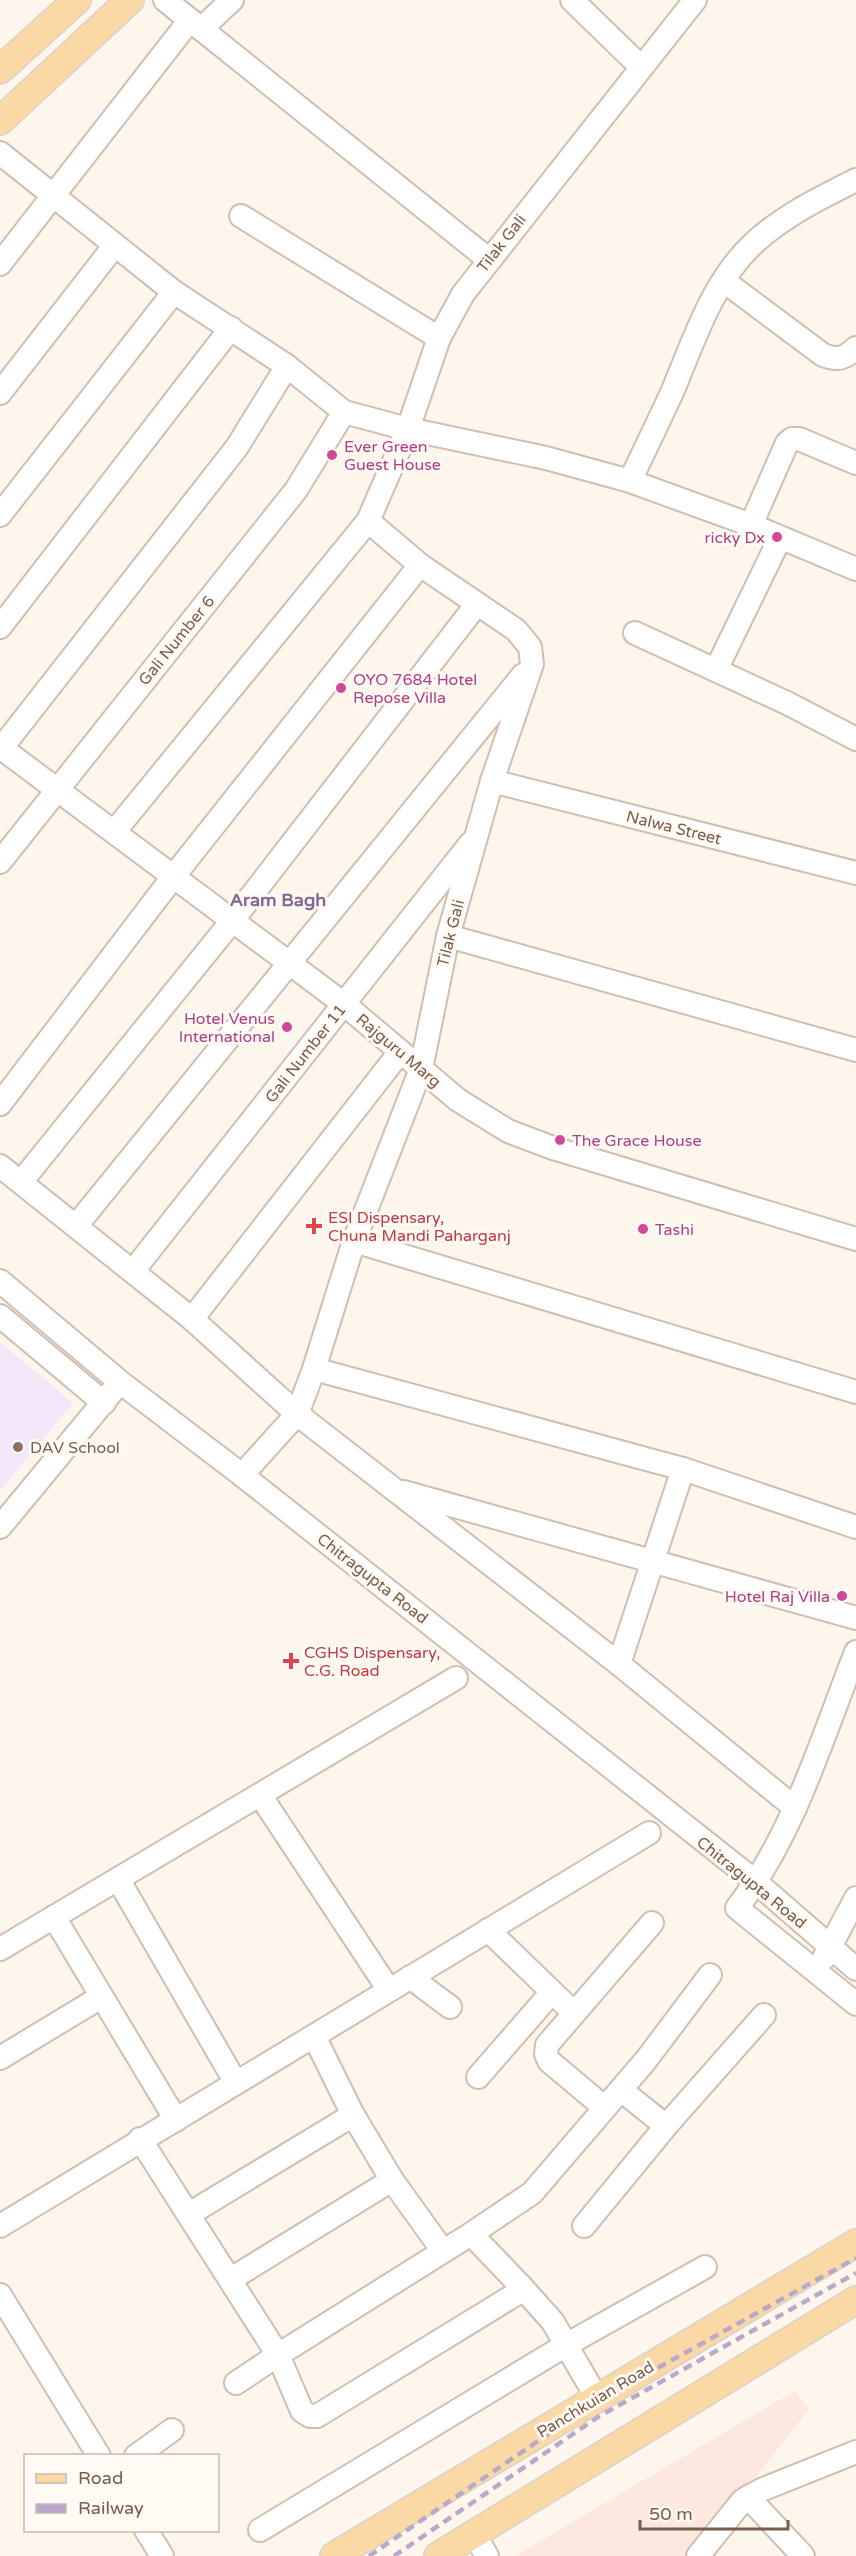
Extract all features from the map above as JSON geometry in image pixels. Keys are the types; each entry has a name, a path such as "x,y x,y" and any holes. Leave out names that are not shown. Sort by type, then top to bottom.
{"main road":[{"path":"0,70 77,0"},
{"path":"0,121 130,0"},
{"name":"Panchkuian Road","path":"334,2556 856,2243"},
{"path":"438,2556 481,2545 856,2300"}],"street":[{"path":"165,0 488,260"},
{"path":"0,264 52,196 196,24 232,0"},
{"path":"572,0 640,66"},
{"name":"Tilak Gali","path":"114,832 368,521 408,429 439,338 463,294 640,66 695,0"},
{"path":"0,153 174,292 287,366 344,412 408,429 546,458 630,481 751,525 856,569"},
{"path":"630,481 694,339 724,281 753,244 791,213 856,180"},
{"path":"241,216 439,338"},
{"path":"0,393 115,245"},
{"path":"724,281 823,355 833,359 846,358 856,348"},
{"path":"0,515 174,292"},
{"path":"0,627 231,328"},
{"path":"1,749 237,447 287,366"},
{"name":"Gali Number 6","path":"0,862 296,490 344,412"},
{"path":"751,525 787,443 792,439 799,439 856,463"},
{"path":"76,1226 532,664 530,647 516,630 420,565 368,521"},
{"path":"716,670 780,538"},
{"path":"0,1104 173,877 420,565"},
{"path":"21,1182 232,921 477,604"},
{"path":"635,633 856,739"},
{"name":"Tilak Gali","path":"297,1414 314,1369 354,1241 421,1069 448,936 492,781 532,664"},
{"name":"Rajguru Marg","path":"1,749 344,1004 458,1100 508,1131 596,1161 856,1239"},
{"name":"Nalwa Street","path":"492,781 856,873"},
{"name":"Gali Number 11","path":"133,1271 477,834"},
{"path":"448,936 856,1050"},
{"path":"192,1319 400,1052"},
{"path":"0,1166 192,1319 297,1414 619,1664 795,1808"},
{"path":"354,1241 856,1392"},
{"name":"Chitragupta Road","path":"0,1281 120,1382 242,1475 756,1882 856,1969"},
{"path":"0,1316 104,1403"},
{"path":"314,1369 683,1469 856,1527"},
{"path":"0,1527 120,1382"},
{"path":"242,1475 297,1414"},
{"path":"619,1664 683,1469"},
{"path":"394,1489 856,1618"},
{"path":"756,1882 795,1808 856,1652"},
{"path":"0,1949 456,1678"},
{"path":"260,1795 389,1990"},
{"path":"0,2226 648,1833"},
{"path":"118,1879 236,2083"},
{"name":"Chitragupta Road","path":"756,1882 737,1908 856,2004"},
{"path":"816,1972 856,1898"},
{"path":"54,1917 176,2120"},
{"path":"605,2108 549,2061 546,2054 548,2045 652,1923"},
{"path":"488,1930 574,2013"},
{"path":"236,2383 471,2234 531,2193 621,2090 710,1976"},
{"path":"410,1977 450,2007"},
{"path":"478,2077 552,1992"},
{"path":"0,2058 101,1996"},
{"path":"584,2226 666,2126 764,2015"},
{"path":"314,2036 353,2115 392,2180 443,2251"},
{"path":"621,2090 666,2126"},
{"path":"189,2214 353,2115"},
{"path":"140,2139 278,2355 302,2411 310,2416 317,2416 516,2294 520,2285"},
{"path":"231,2279 392,2180"},
{"path":"471,2234 553,2322 597,2398"},
{"path":"260,2530 566,2346 705,2267"},
{"path":"0,2295 98,2454"},
{"path":"139,2454 172,2430"},
{"path":"698,2556 733,2510 748,2497 856,2452"},
{"path":"748,2497 803,2556"},
{"path":"147,2532 162,2556"}],"shaded area":[{"name":"DAV School","path":"0,1342 73,1403 0,1491"},
{"path":"795,2391 809,2409 694,2556 515,2556"}],"railway":[{"path":"369,2556 591,2405 856,2258"},
{"path":"394,2556 598,2417 856,2273"}],"place":[{"name":"Ever Green Guest House","path":"332,455"},
{"name":"ricky Dx","path":"777,537"},
{"name":"OYO 7684 Hotel Repose Villa","path":"341,688"},
{"name":"Hotel Venus International","path":"287,1027"},
{"name":"The Grace House","path":"560,1140"},
{"name":"ESI Dispensary, Chuna Mandi Paharganj","path":"314,1226"},
{"name":"Tashi","path":"643,1229"},
{"name":"DAV School","path":"18,1447"},
{"name":"Hotel Raj Villa","path":"842,1596"},
{"name":"CGHS Dispensary, C.G. Road","path":"291,1661"}],"district":[{"name":"Aram Bagh","path":"278,900"}]}
